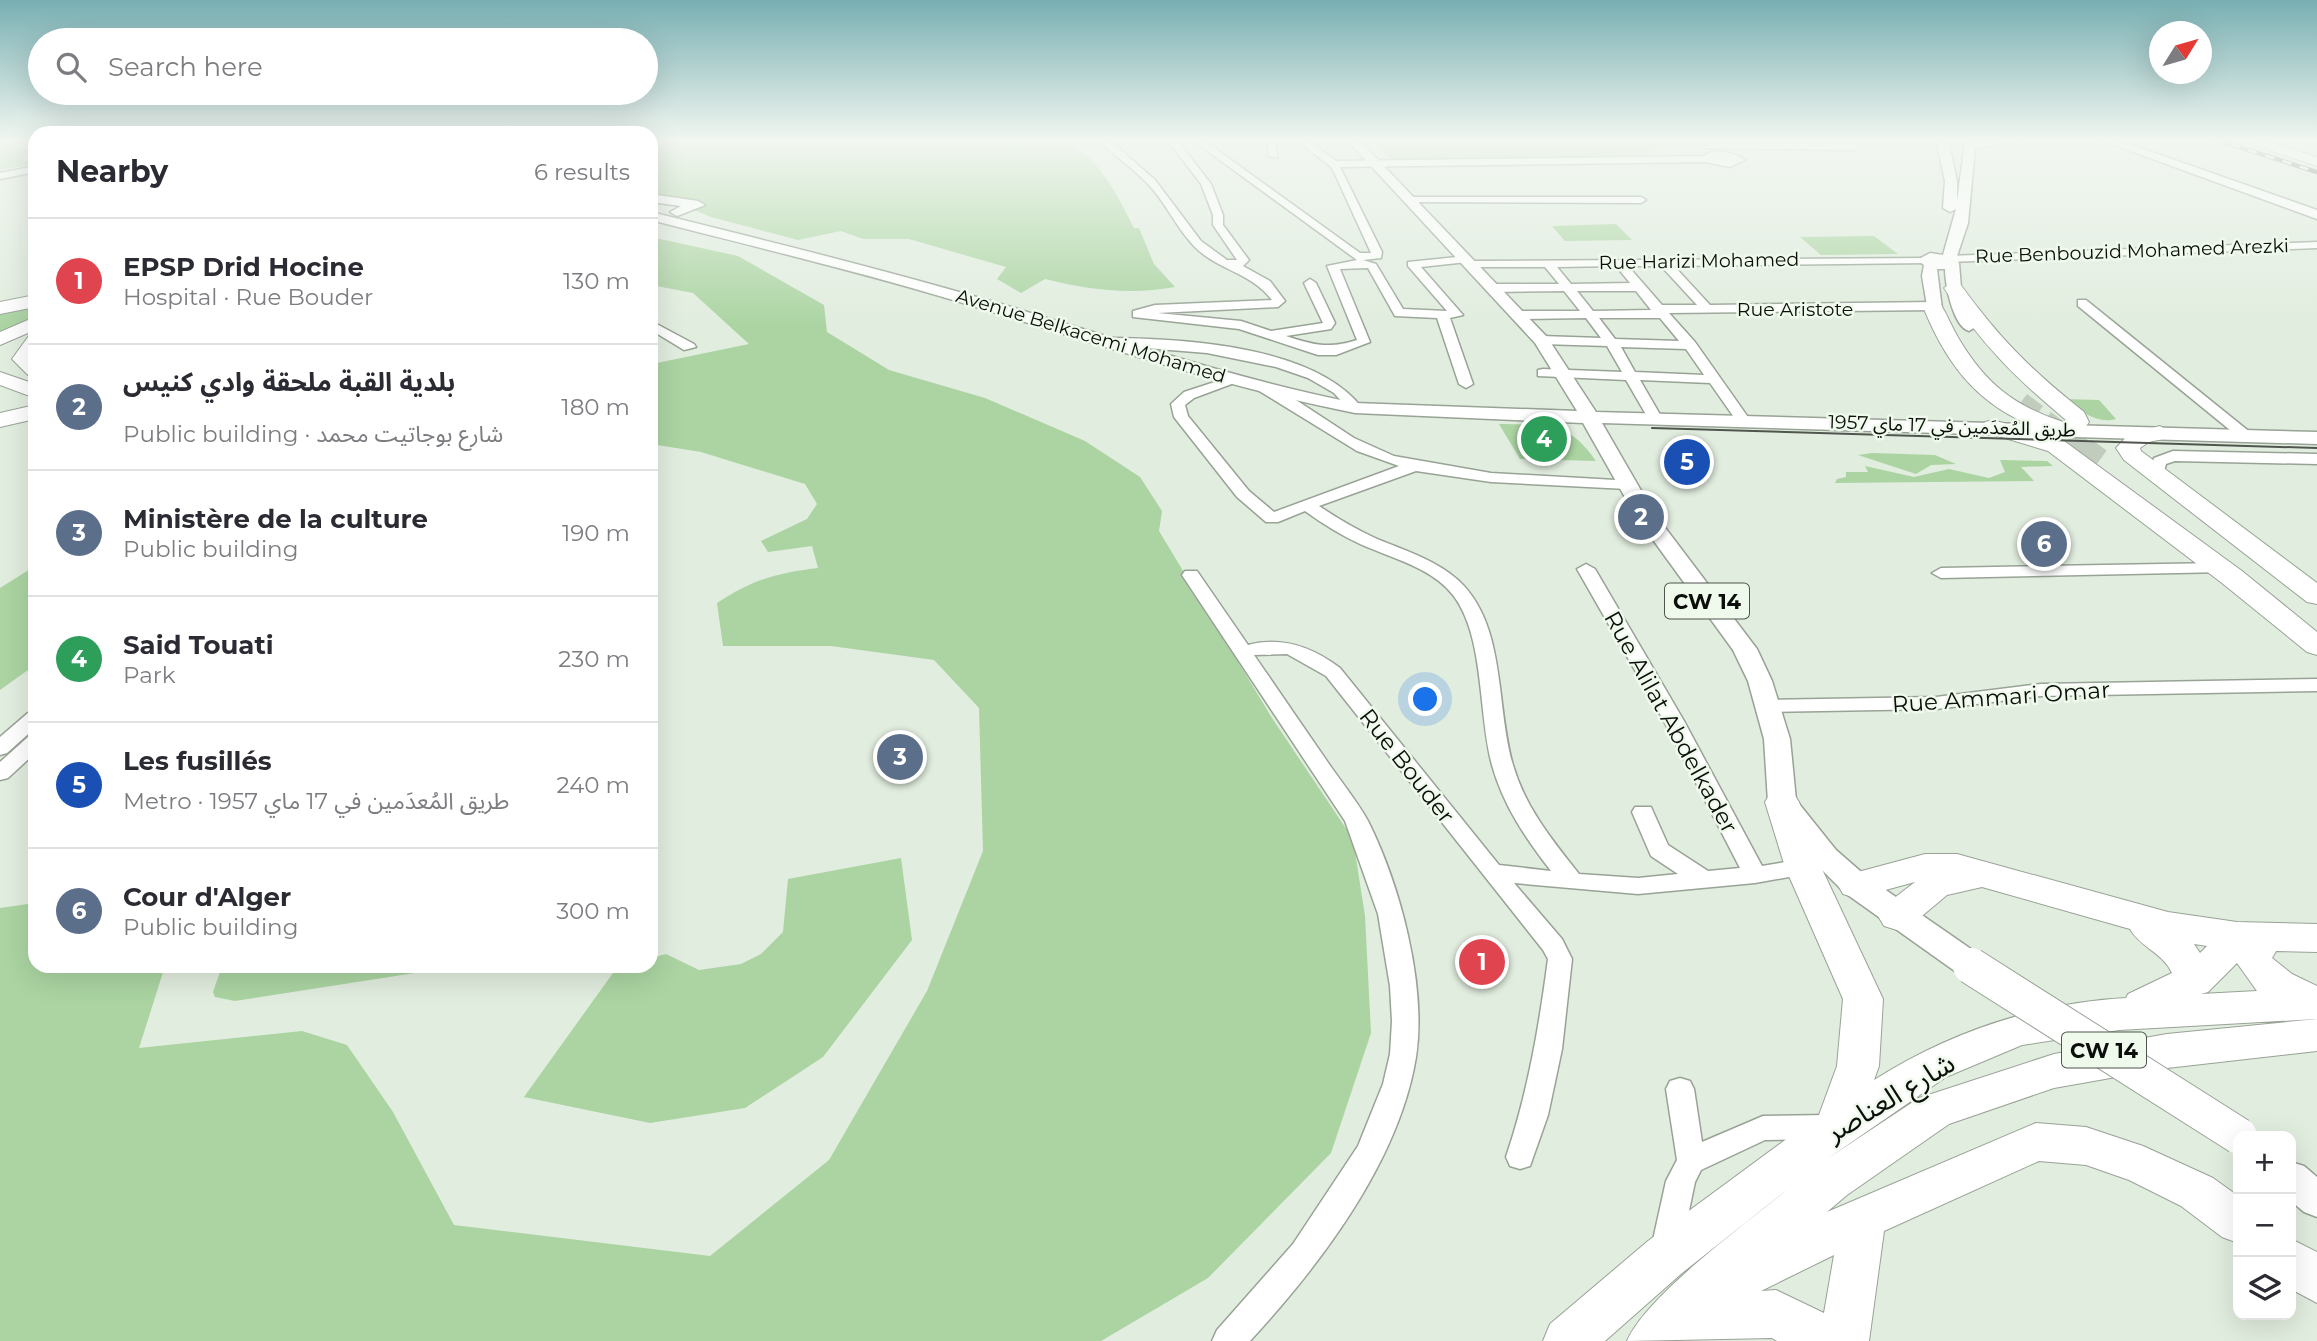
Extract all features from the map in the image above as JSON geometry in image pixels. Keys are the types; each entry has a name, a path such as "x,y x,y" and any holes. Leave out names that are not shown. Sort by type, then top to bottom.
{"highway":[{"path":"1934,307 1944,332 1972,370 2009,408 2065,430 2078,422 2076,417 2022,373 1989,338 1953,288"},
{"path":"0,308 28,302"},
{"path":"1934,307 1950,318 1968,346 2030,402 1969,326"},
{"path":"0,339 28,326"},
{"path":"0,347 28,334"},
{"path":"28,351 22,359 28,365"},
{"path":"0,378 28,390"},
{"path":"0,401 28,395"},
{"path":"0,420 28,414"},
{"path":"1993,428 2056,446 2220,568 2317,646"},
{"path":"2160,433 2140,437 2130,443 2128,448 2157,476 2317,596"},
{"path":"2317,613 2108,461 2285,606 2317,639"},
{"path":"1782,802 1803,867 1863,999 1858,1066 1836,1127"},
{"path":"1856,885 1918,868 1940,866 1975,871 2127,916 2192,930 2251,937 2317,938"},
{"path":"1897,916 1926,890 1937,884 1970,879 2015,882"},
{"path":"2127,916 2157,933 2181,953 2191,968 2194,981"},
{"path":"2119,1014 2166,996 2194,981 2251,937"},
{"path":"2251,937 2256,965 2274,983 2317,1003"},
{"name":"شارع العناصر","path":"1568,1341 1665,1257 1836,1127 1931,1065 2017,1030 2119,1014 2317,1003"},
{"path":"1653,1341 1691,1300 1831,1181 1934,1111 2054,1071 2167,1051 2306,1038"},
{"path":"1691,1300 1863,1218 2036,1142 2086,1146 2143,1165 2197,1192 2233,1218"},
{"path":"1844,1341 1863,1218"},
{"path":"2296,1265 2317,1280"},
{"path":"1667,1341 1727,1316 1776,1314 1826,1341"}],"main road":[{"path":"675,202 698,205 677,212"},
{"name":"CW 14","path":"1411,202 1470,261 1541,340 1569,381 1627,484 1692,581 1745,649 1768,706 1777,739 1782,802 1818,848 1856,885 1897,916 2233,1132"},
{"path":"1950,202 1950,217 1939,261 1969,326"},
{"path":"1934,307 1929,276 1961,223 1963,202"},
{"path":"2279,202 2317,215"},
{"path":"658,208 784,242 833,262"},
{"name":"Avenue Belkacemi Mohamed","path":"658,218 833,262 1260,386 1355,408 1477,409 1537,415 1587,416"},
{"path":"1537,415 1559,407 1569,381"},
{"name":"طريق المُعدَمين في 17 ماي 1957","path":"1587,416 2317,438"},
{"path":"2296,1182 2317,1200"}],"street":[{"path":"1166,202 1197,243 1219,261 1233,265 1266,284 1279,301 1155,309 1138,314 1225,322 1272,334 1318,351 1336,351 1364,342 1346,305 1333,266 1372,266 1399,313 1443,317 1466,384"},
{"path":"1213,202 1218,225 1243,260 1233,265"},
{"path":"1279,202 1351,255 1377,256 1355,202"},
{"name":"Rue Benbouzid Mohamed Arezki","path":"1939,261 2317,246"},
{"name":"Rue Harizi Mohamed","path":"1443,317 1457,315 1412,264 1470,261 1939,261"},
{"path":"1663,261 1707,309"},
{"path":"1618,262 1690,345 1743,420"},
{"path":"1548,263 1612,343 1634,377 1655,418"},
{"path":"1272,334 1327,326 1329,323 1310,283"},
{"path":"1494,288 1637,287"},
{"path":"2082,303 2246,436"},
{"name":"Rue Aristote","path":"1520,315 1590,315 1707,309 1934,307"},
{"path":"658,329 689,347"},
{"path":"1541,340 1690,345"},
{"path":"1114,342 1187,345 1278,363 1348,395 1355,408"},
{"path":"1543,373 1569,381 1634,377 1715,379"},
{"path":"1238,379 1189,395 1178,404 1181,417 1243,494 1272,519 1414,466"},
{"path":"1260,386 1293,401 1362,449 1414,466 1542,480 1627,484"},
{"path":"2157,476 2159,461 2173,456 2317,459"},
{"path":"1307,505 1339,526 1443,576 1460,591 1474,613 1481,642 1491,716 1503,766 1524,819 1572,882"},
{"path":"1941,573 2220,568"},
{"name":"Rue Alilat Abdelkader","path":"1586,569 1674,721 1755,876"},
{"path":"1191,575 1356,820 1374,856 1393,933 1406,1010 1398,1083 1367,1155 1315,1239 1261,1307 1228,1341"},
{"name":"Rue Bouder","path":"1244,652 1268,645 1286,646 1319,660 1333,672 1553,946 1560,959 1549,1049 1534,1115 1520,1157"},
{"name":"Rue Ammari Omar","path":"1768,706 1936,703 2041,690 2317,684"},
{"path":"0,748 28,724"},
{"path":"0,773 28,748"},
{"path":"1643,813 1659,850 1701,878"},
{"path":"1492,872 1572,882 1638,886 1701,878 1755,876 1803,867"},
{"path":"1665,1257 1681,1181 1690,1161 1680,1089"},
{"path":"1690,1161 1763,1128 1836,1127"}],"green space":[{"path":"674,202 1121,202 1134,228 1139,228 1154,264 1175,287 1142,291 1110,290 1045,279 1021,293 997,279 1006,267 909,239 863,239 841,231 798,240 711,217"},
{"path":"1616,224 1632,240 1565,241 1552,226"},
{"path":"1874,236 1898,254 1821,255 1800,237"},
{"path":"658,239 738,256 824,305 827,332 889,370 985,398 1085,441 1140,477 1162,511 1159,531 1272,718 1353,839 1365,916 1371,1033 1331,1153 1208,1278 1101,1341 0,1341 0,908 28,904 28,973 163,973 139,1048 302,1031 347,1045 393,1112 454,1225 710,1256 829,1160 927,991 983,851 979,708 934,660 831,646 723,646 717,603 765,579 818,568 812,546 768,552 761,541 807,519 817,504 805,484 701,452 658,445 658,363 749,344 693,293 658,286"},
{"path":"28,306 28,323 0,336 0,312"},
{"path":"2063,399 2099,400 2116,419 2096,418"},
{"path":"1499,424 1543,425 1565,431 1585,447 1596,461 1520,459"},
{"path":"1858,455 1935,455 1956,464 1931,465 1916,474"},
{"path":"2000,460 2047,461 2053,466 2021,467 2034,481 1835,483 1837,479 1846,477 1846,472 1868,472 1865,466 1914,477 1949,469 1989,478 2005,472"},
{"path":"28,570 28,670 0,690 0,588"},
{"path":"901,858 912,940 823,1057 745,1108 650,1123 524,1097 613,973 658,973 658,956 666,954 699,970 741,964 761,954 783,932 788,879"},
{"path":"220,973 415,973 235,1001 215,997 213,992"}],"tunnel":[{"path":"2021,402 2086,451"},
{"path":"2084,450 2099,461"}],"tram line":[{"path":"1652,428 2317,448"}],"place":[{"name":"Said Touati","path":"1544,439"},
{"name":"Les fusillés","path":"1687,462"},
{"name":"بلدية القبة ملحقة وادي كنيس","path":"1641,517"},
{"name":"Cour d'Alger","path":"2044,544"},
{"name":"Ministère de la culture","path":"900,757"},
{"name":"EPSP Drid Hocine","path":"1482,962"}]}
